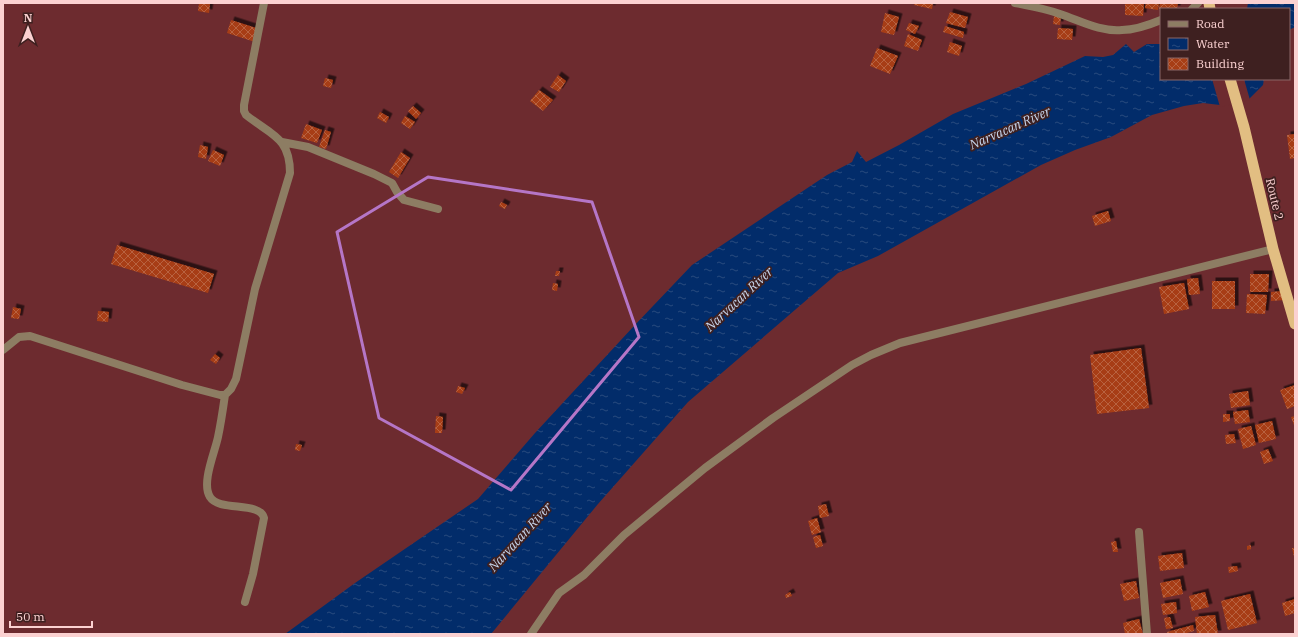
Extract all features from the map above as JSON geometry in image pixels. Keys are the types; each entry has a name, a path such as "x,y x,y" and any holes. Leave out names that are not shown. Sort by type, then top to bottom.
{"highway":[{"name":"Route 2","path":"1230,80 1244,127 1273,249 1295,324"}],"street":[{"path":"245,602 253,574 264,518 263,515 256,510 213,501 209,496 207,488 208,476 218,438 226,395 236,379 255,289 290,173 289,157 282,142 276,136 246,116 244,112 244,105 264,3"},
{"path":"1015,3 1060,14 1090,26 1105,30 1123,30 1144,26 1160,20"},
{"path":"282,142 308,147 374,174 392,183 404,200 438,209"},
{"path":"531,634 559,593 584,575 624,535 705,468 772,418 852,365 871,355 900,343 1273,249"},
{"path":"3,350 19,337 30,336 182,385 220,395 226,395"},
{"path":"1139,532 1147,634"}],"highlighted area":[{"path":"428,177 592,202 639,337 511,490 379,418 337,232"}],"water":[{"path":"1248,3 1295,3 1295,27 1290,30 1290,8 1247,8"},
{"name":"Narvacan River","path":"1126,44 1134,52 1147,44 1160,44 1160,80 1264,80 1263,85 1249,99 1220,105 1203,103 1184,106 1152,115 1111,137 1075,150 1041,165 878,256 838,273 688,402 598,504 491,634 285,634 355,583 478,499 535,433 692,265 827,175 852,162 857,151 866,162 953,114 1026,84 1085,56 1103,57 1113,55"}],"pier":[{"path":"1212,80 1244,80 1250,100 1220,107"}],"building":[{"path":"199,3 210,4 209,13 198,11"},
{"path":"915,3 933,3 932,9 914,5"},
{"path":"1125,3 1144,3 1143,16 1125,15"},
{"path":"1146,3 1159,3 1158,10 1145,8"},
{"path":"1160,3 1178,3 1177,8 1159,9"},
{"path":"950,12 968,17 965,28 946,23"},
{"path":"885,13 899,17 894,35 881,32"},
{"path":"1054,16 1061,16 1060,25 1053,24"},
{"path":"231,20 259,29 255,42 227,33"},
{"path":"909,23 919,26 915,34 906,30"},
{"path":"945,26 964,32 963,38 943,32"},
{"path":"1058,28 1073,29 1072,40 1057,39"},
{"path":"908,34 922,40 918,51 904,46"},
{"path":"950,42 962,46 959,56 947,52"},
{"path":"877,48 898,56 890,74 870,66"},
{"path":"558,75 566,81 559,92 550,87"},
{"path":"325,78 333,80 331,88 323,86"},
{"path":"539,90 553,100 543,111 530,101"},
{"path":"413,106 421,113 416,119 408,111"},
{"path":"380,112 389,117 386,123 377,118"},
{"path":"405,116 415,122 410,129 401,123"},
{"path":"306,124 322,130 317,143 301,138"},
{"path":"325,130 331,132 326,149 319,147"},
{"path":"1295,134 1295,158 1290,159 1287,135"},
{"path":"200,145 208,147 206,159 198,157"},
{"path":"213,150 224,155 220,166 208,161"},
{"path":"401,152 410,158 398,178 389,172"},
{"path":"501,202 507,205 505,209 499,206"},
{"path":"1108,211 1111,221 1095,226 1092,216"},
{"path":"117,245 214,274 208,293 111,264"},
{"path":"556,271 560,271 559,276 555,276"},
{"path":"1250,274 1269,274 1268,292 1250,292"},
{"path":"1198,278 1200,294 1189,295 1187,279"},
{"path":"1212,281 1235,281 1235,309 1212,309"},
{"path":"553,283 558,284 557,291 552,290"},
{"path":"1184,283 1189,309 1164,314 1159,287"},
{"path":"1284,291 1285,300 1271,301 1271,292"},
{"path":"1247,294 1267,295 1265,314 1246,313"},
{"path":"13,307 21,309 19,319 11,318"},
{"path":"98,311 109,312 108,322 97,321"},
{"path":"1141,348 1149,408 1097,414 1090,355"},
{"path":"215,354 220,358 216,364 210,360"},
{"path":"1295,385 1295,406 1287,409 1280,390"},
{"path":"458,386 465,388 462,394 456,392"},
{"path":"1248,391 1250,405 1231,408 1229,394"},
{"path":"1248,410 1250,422 1235,424 1233,412"},
{"path":"1223,414 1230,414 1230,421 1223,422"},
{"path":"436,416 443,417 442,433 435,433"},
{"path":"1295,416 1295,428 1291,417"},
{"path":"1272,421 1276,439 1259,443 1255,425"},
{"path":"1251,426 1256,445 1243,449 1238,429"},
{"path":"1234,434 1236,443 1226,444 1225,435"},
{"path":"296,444 302,445 300,451 295,450"},
{"path":"1268,449 1273,461 1264,464 1260,452"},
{"path":"826,504 829,516 820,518 818,506"},
{"path":"817,518 821,532 812,535 808,521"},
{"path":"820,535 823,546 816,548 813,537"},
{"path":"1116,541 1118,552 1113,552 1111,542"},
{"path":"1251,545 1251,549 1247,550 1247,546"},
{"path":"1292,548 1295,548 1295,557 1294,557"},
{"path":"1182,553 1184,568 1160,571 1158,556"},
{"path":"1237,566 1238,571 1229,573 1228,567"},
{"path":"1180,579 1183,594 1163,598 1160,583"},
{"path":"1136,581 1139,598 1124,601 1120,584"},
{"path":"790,592 792,596 786,598 785,595"},
{"path":"1205,592 1209,607 1192,611 1189,596"},
{"path":"1250,594 1257,623 1228,630 1221,601"},
{"path":"1295,599 1295,613 1285,616 1282,603"},
{"path":"1176,602 1177,613 1163,615 1161,604"},
{"path":"1215,615 1218,634 1197,634 1195,617"},
{"path":"1170,617 1173,628 1166,629 1164,618"},
{"path":"1139,619 1143,634 1125,634 1123,623"},
{"path":"1193,625 1194,631 1183,634 1167,634 1167,632"}]}
